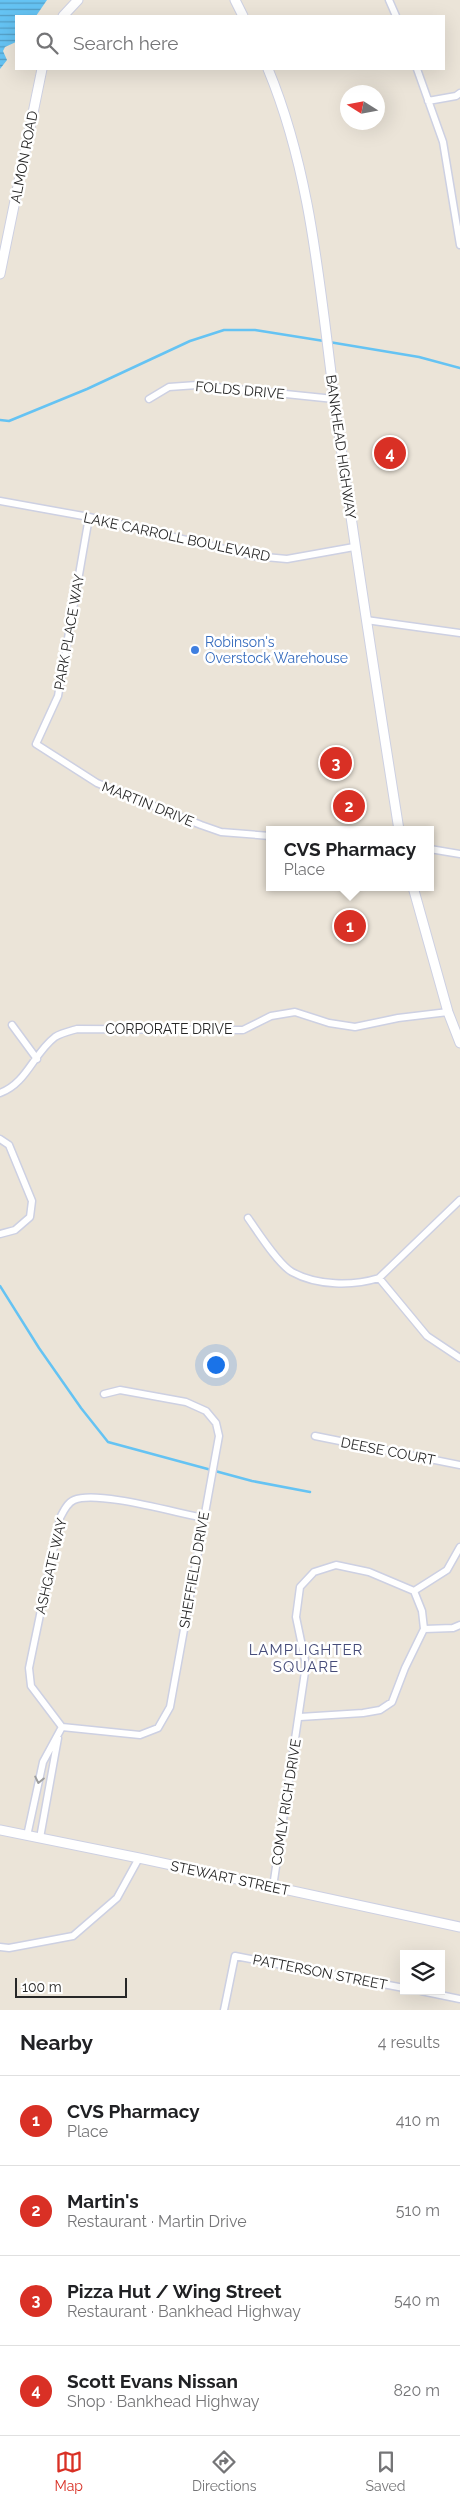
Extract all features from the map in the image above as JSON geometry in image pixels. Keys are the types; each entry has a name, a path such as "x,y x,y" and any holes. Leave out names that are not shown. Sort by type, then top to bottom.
{"main road":[{"path":"64,15 78,0"},
{"path":"235,0 242,15"},
{"name":"ALMON ROAD","path":"0,274 42,70"},
{"name":"BANKHEAD HIGHWAY","path":"268,70 290,127 312,227 354,547 398,826"},
{"path":"414,891 448,1012 460,1043"},
{"name":"STEWART STREET","path":"0,1830 460,1927"}],"street":[{"path":"389,0 396,15"},
{"path":"417,70 443,142 460,245"},
{"path":"428,101 460,93"},
{"name":"FOLDS DRIVE","path":"149,399 169,387 197,386 334,399"},
{"name":"LAKE CARROLL BOULEVARD","path":"0,502 89,517 254,556 287,559 354,547"},
{"name":"PARK PLACE WAY","path":"36,744 58,696 89,517"},
{"path":"366,620 460,633"},
{"name":"MARTIN DRIVE","path":"36,744 97,783 201,826 222,832 266,836"},
{"path":"434,850 460,854"},
{"name":"CORPORATE DRIVE","path":"0,1093 11,1089 26,1075 55,1038 77,1028 243,1030 271,1016 295,1012 329,1023 355,1027 398,1018 448,1012"},
{"path":"12,1025 37,1059"},
{"path":"0,1139 9,1145 32,1201 30,1217 15,1230 0,1234"},
{"path":"248,1218 291,1272 318,1281 346,1284 363,1283 379,1278 460,1200"},
{"path":"379,1278 427,1336 460,1358"},
{"name":"SHEFFIELD DRIVE","path":"62,1727 140,1735 158,1728 170,1707 219,1436 216,1423 206,1411 186,1402 120,1390 104,1394"},
{"name":"DEESE COURT","path":"315,1436 460,1465"},
{"name":"ASHGATE WAY","path":"62,1727 31,1686 29,1668 60,1518 66,1507 72,1500 91,1496 204,1518"},
{"path":"300,1717 363,1713 380,1710 392,1702 404,1668 424,1629 422,1611 414,1591 447,1570 460,1547"},
{"name":"COMLY RICH DRIVE","path":"273,1887 300,1717 306,1665 296,1617 300,1587 314,1572 336,1565 350,1566 389,1579 414,1591"},
{"path":"424,1629 453,1628 460,1625"},
{"path":"40,1838 58,1736 62,1727"},
{"path":"27,1836 43,1762 48,1748 58,1736"},
{"path":"0,1947 9,1948 73,1936 117,1898 139,1858"},
{"name":"PATTERSON STREET","path":"224,2010 235,1956 400,1987"},
{"path":"440,1995 460,1999"}],"water":[{"path":"0,0 47,0 37,15 15,15 15,42 5,47 3,51 7,60 0,69"}],"waterway":[{"path":"0,420 9,421 87,389 190,341 224,330 255,330 324,341"},
{"path":"329,342 419,357 460,368"},
{"path":"0,1286 39,1348 81,1408 108,1442 252,1481 310,1492"}],"place":[{"name":"Scott Evans Nissan","path":"390,453"},
{"name":"Robinson's Overstock Warehouse","path":"195,650"},
{"name":"Pizza Hut / Wing Street","path":"336,763"},
{"name":"Martin's","path":"349,806"},
{"name":"CVS Pharmacy","path":"350,926"}],"district":[{"name":"LAMPLIGHTER SQUARE","path":"306,1658"}]}
